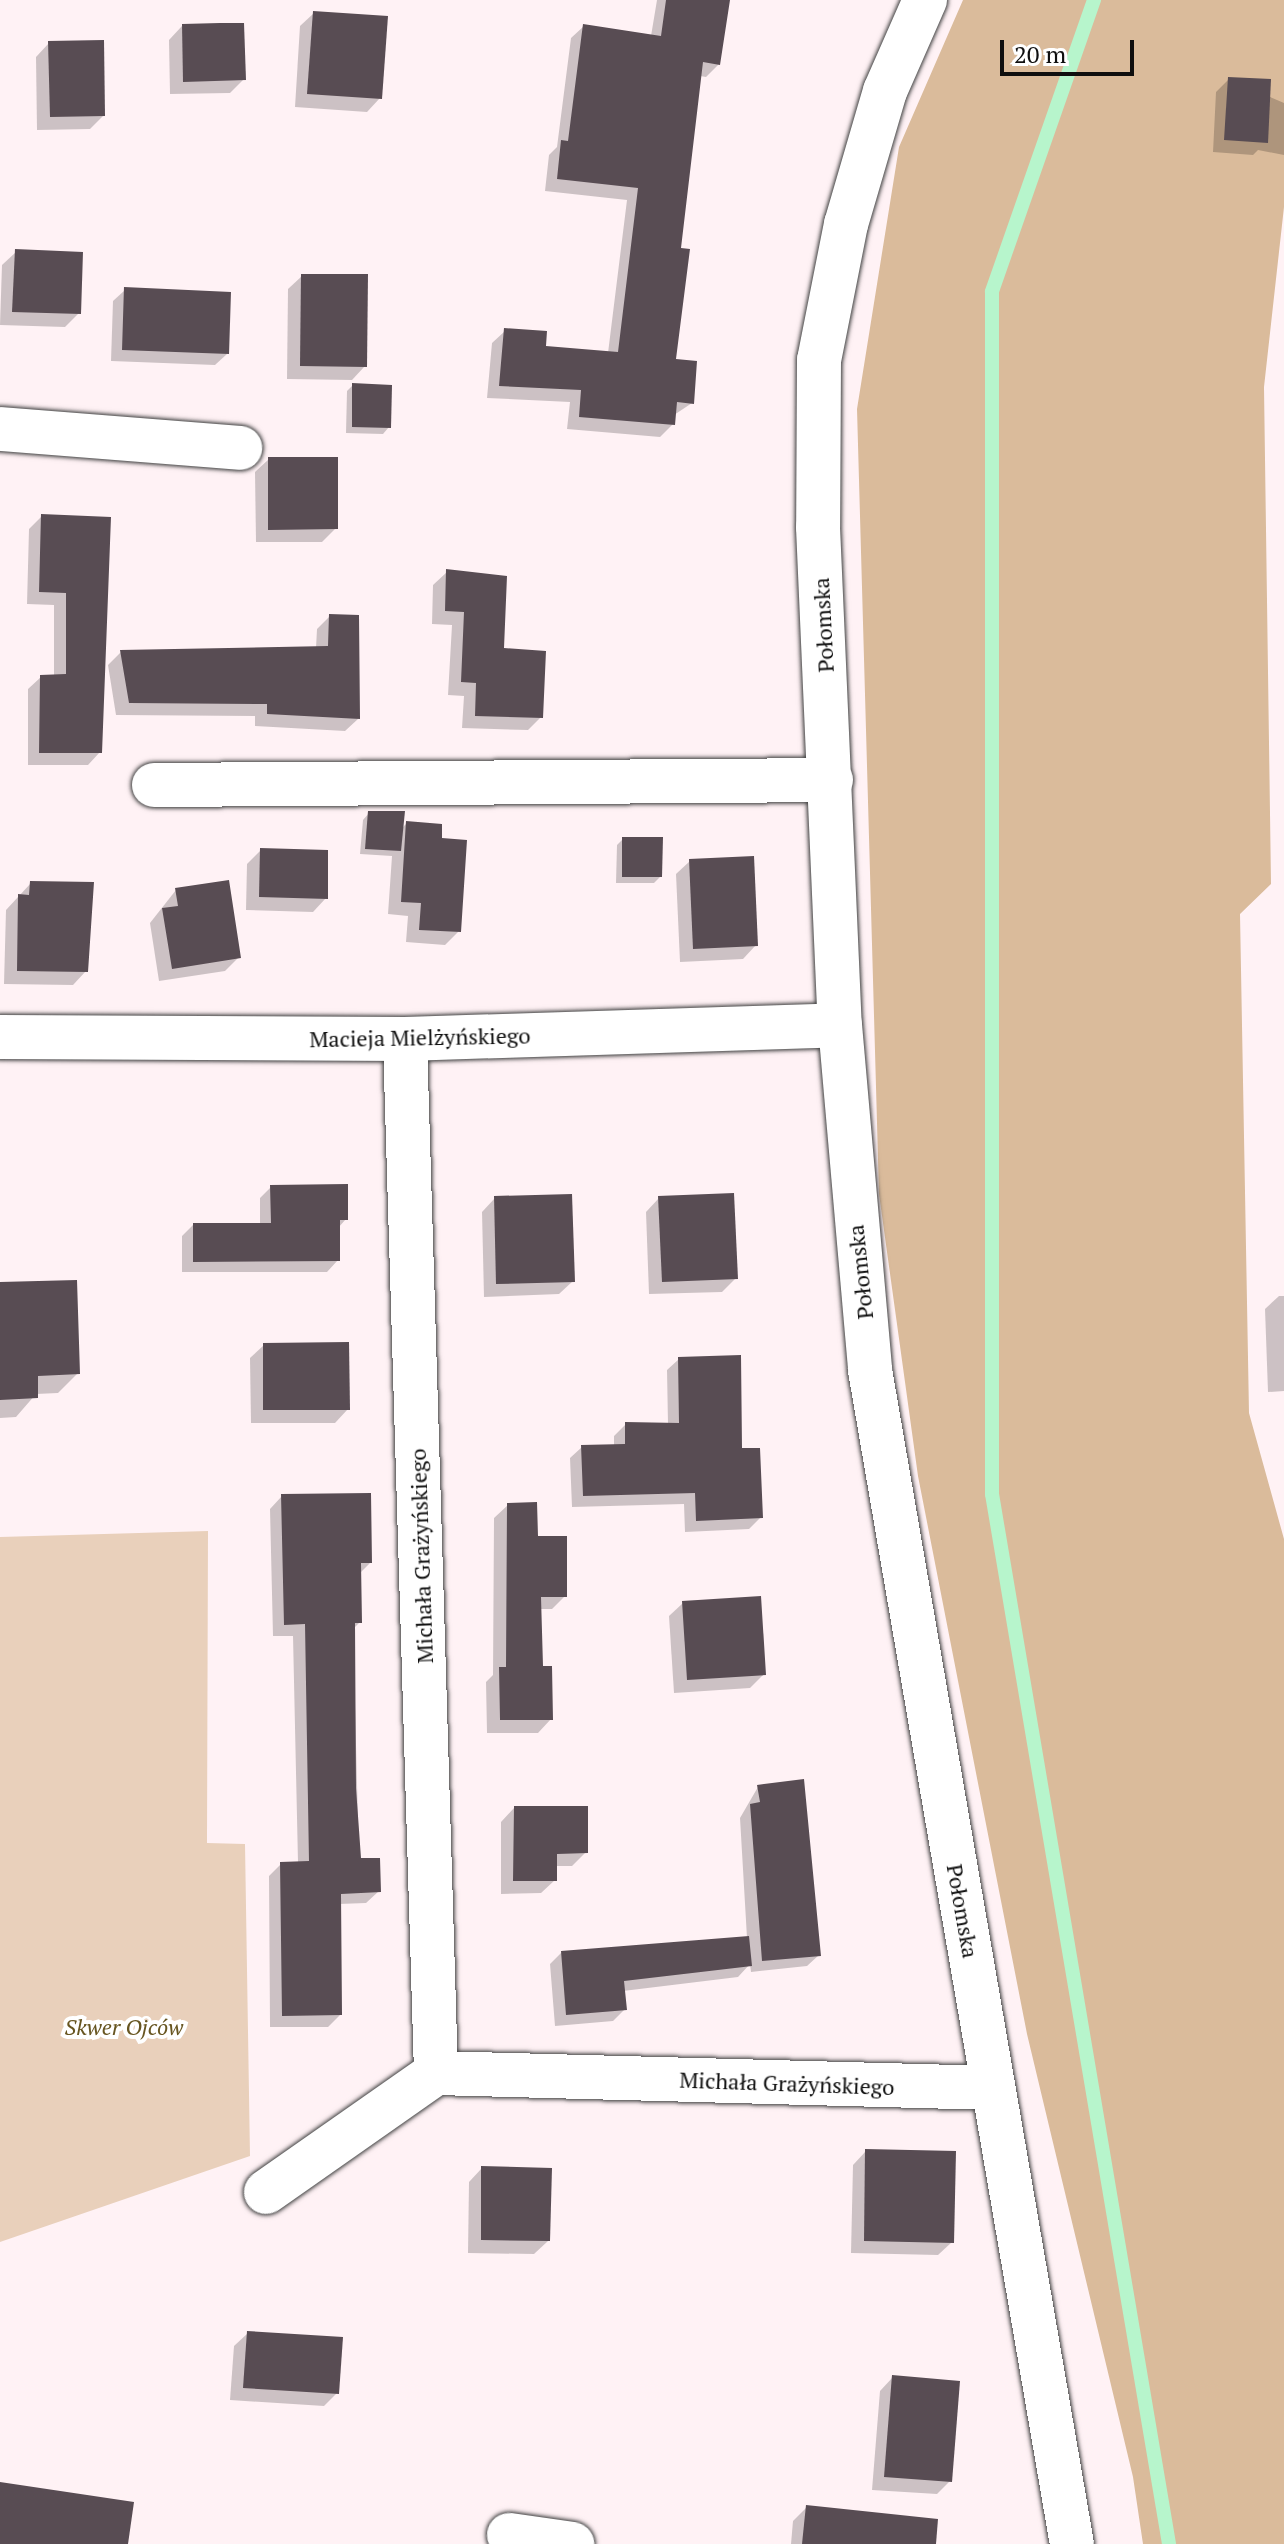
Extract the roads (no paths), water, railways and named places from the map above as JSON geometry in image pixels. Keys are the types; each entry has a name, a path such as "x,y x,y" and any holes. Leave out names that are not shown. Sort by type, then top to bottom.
{"street":[{"name":"Połomska","path":"925,0 885,91 846,224 819,360 818,527 840,1025 870,1370 1072,2544"},
{"path":"0,429 240,448"},
{"path":"154,785 831,780"},
{"name":"Macieja Mielżyńskiego","path":"0,1037 405,1039 840,1025"},
{"name":"Michała Grażyńskiego","path":"405,1039 436,2073 993,2088"},
{"path":"266,2192 436,2073"},
{"path":"509,2535 572,2544"}],"waterway":[{"path":"1094,0 992,292 992,1494 1169,2544"}],"park label":[{"name":"Skwer Ojców","path":"124,2027"}]}
